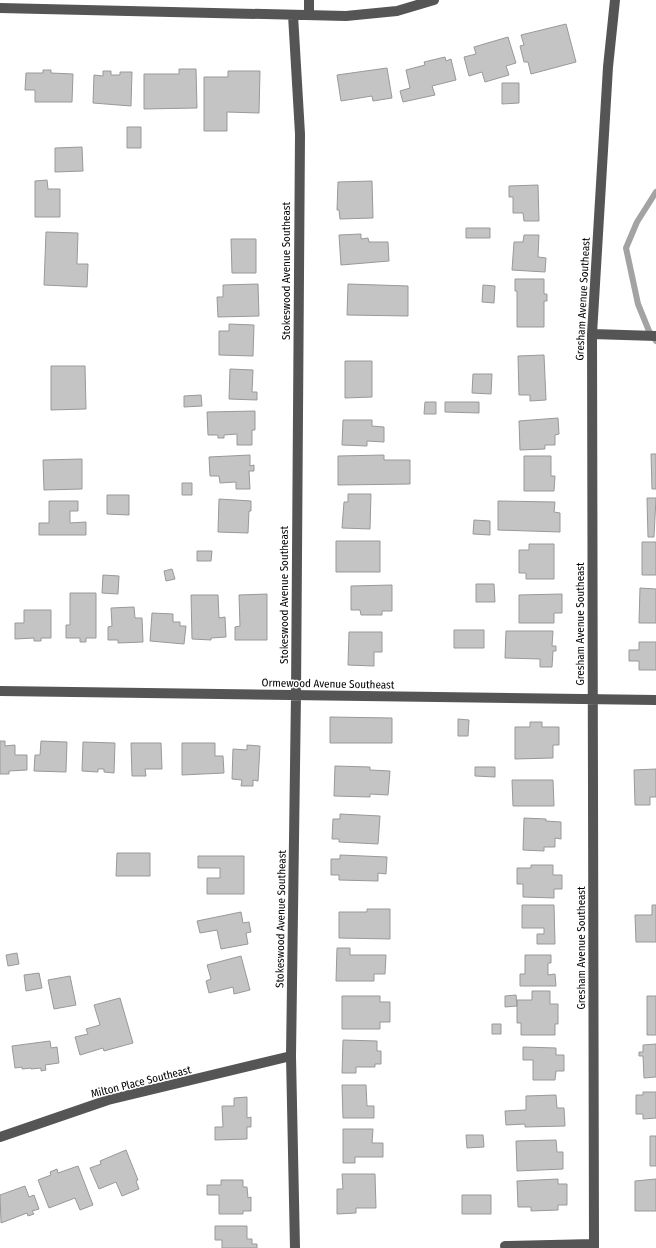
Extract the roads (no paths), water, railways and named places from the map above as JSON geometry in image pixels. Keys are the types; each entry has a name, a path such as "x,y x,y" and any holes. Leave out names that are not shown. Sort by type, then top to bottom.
{"street":[{"path":"309,0 309,15"},
{"path":"0,8 346,16 397,11 434,0"},
{"name":"Gresham Avenue Southeast","path":"594,1246 592,334 608,67 615,0"},
{"name":"Stokeswood Avenue Southeast","path":"293,15 300,134 296,695 291,1056 295,1248"},
{"path":"592,334 656,336"},
{"name":"Ormewood Avenue Southeast","path":"0,691 656,700"},
{"name":"Milton Place Southeast","path":"0,1137 108,1100 291,1056"},
{"path":"506,1246 594,1246"}],"waterway":[{"path":"656,192 637,222 626,248 638,304 649,331 656,341"}]}
